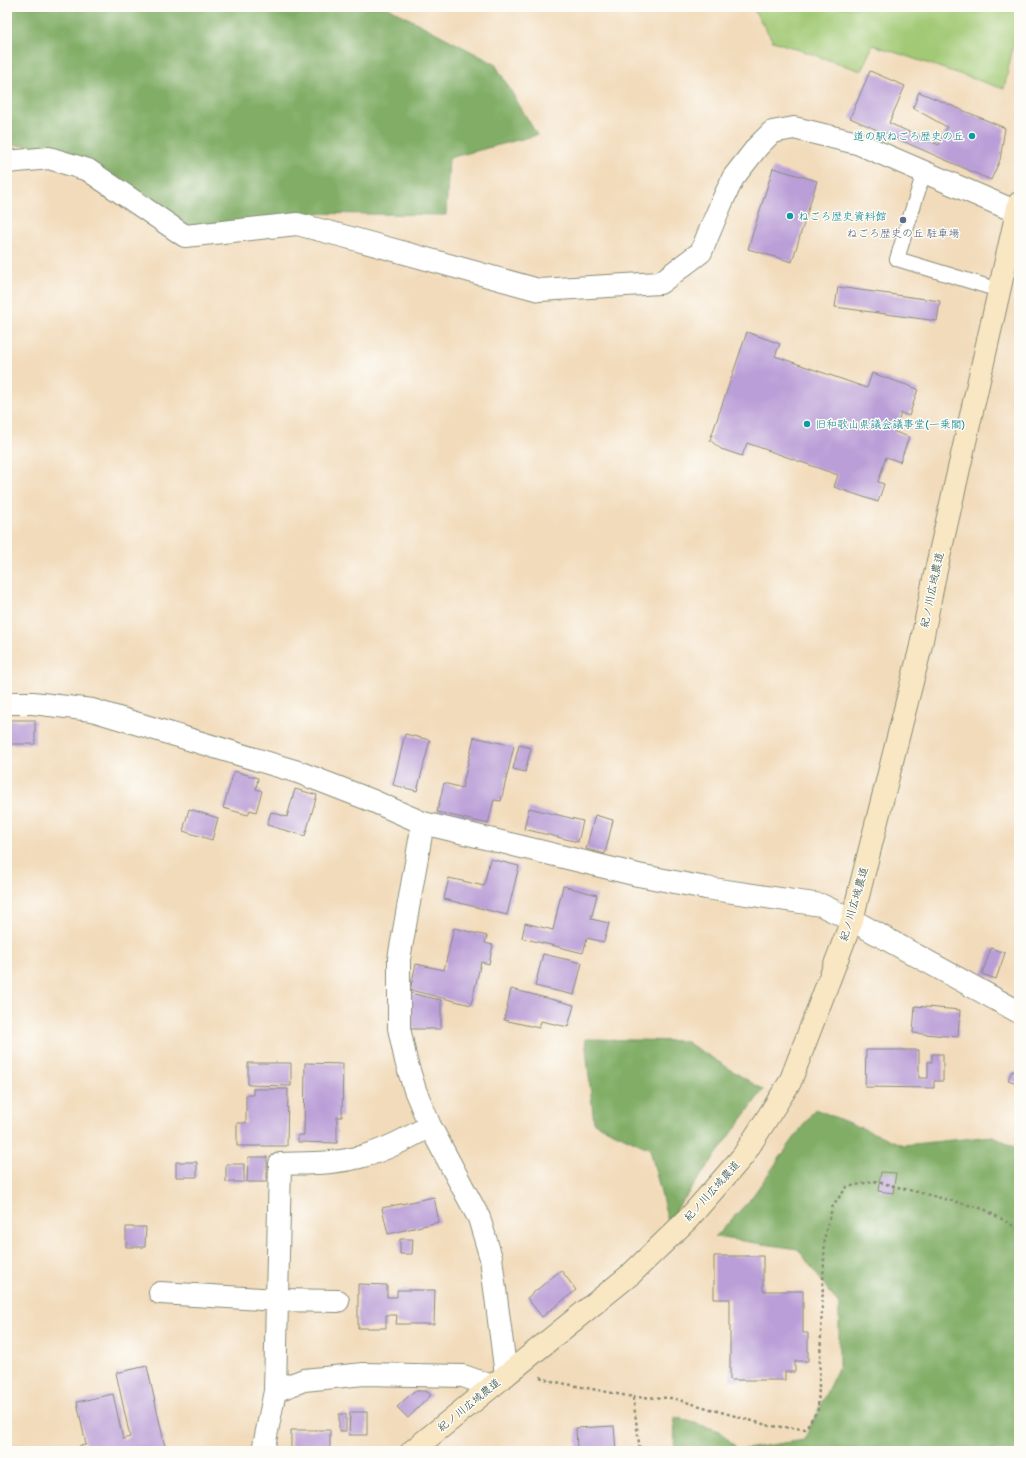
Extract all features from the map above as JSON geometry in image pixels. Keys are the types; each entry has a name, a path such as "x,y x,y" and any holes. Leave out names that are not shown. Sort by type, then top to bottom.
{"street":[{"path":"7,162 49,158 88,170 185,236 297,224 539,290 660,283 701,252 720,204 734,178 758,146 772,132 794,128 857,143 924,172 1018,207"},
{"name":"紀ノ川広域農道","path":"412,1451 631,1274 688,1219 743,1156 790,1082 852,920 920,650 934,579 1018,207"},
{"path":"7,703 33,703 92,710 298,772 373,801 423,823 638,874 706,888 821,905 852,920 1019,1012"},
{"path":"275,1391 304,1380 364,1374 504,1376 491,1258 479,1218 430,1126 415,1090 406,1061 399,1028 399,959 423,823"},
{"path":"263,1451 275,1391 280,1164 336,1162 360,1157 393,1145 430,1126"},
{"path":"160,1293 277,1300 338,1301"}],"lane":[{"path":"924,172 896,260 999,290"}],"path":[{"path":"504,1376 551,1381 633,1397 672,1398 770,1426 805,1429 818,1410 825,1234 833,1204 847,1187 874,1181 984,1209 1019,1229"},
{"path":"633,1397 640,1451"}],"green space":[{"path":"7,7 387,7 495,64 537,135 449,158 446,215 299,213 188,227 53,147 7,145"},
{"path":"752,7 1019,7 1019,18 1004,89 873,45 861,71 773,41"},
{"path":"585,1039 685,1041 763,1090 668,1221 650,1149 594,1123"},
{"path":"815,1109 903,1145 993,1136 1019,1149 1019,1451 674,1451 675,1417 720,1431 739,1450 804,1440 839,1366 839,1305 798,1249 715,1237 749,1201"}],"building":[{"path":"870,71 905,86 889,123 939,145 947,127 913,108 919,92 1005,128 1000,160 991,180 850,118"},
{"name":"ねごろ歴史資料館","path":"773,168 817,181 792,262 748,249"},
{"path":"838,287 940,301 937,321 835,307"},
{"name":"旧和歌山県議会議事堂(一乗閣)","path":"747,332 780,344 775,356 867,388 872,373 918,389 909,416 901,413 895,432 909,437 900,462 886,457 878,482 884,484 878,502 834,487 838,475 747,443 742,456 721,449 710,440"},
{"path":"7,720 35,720 35,744 7,744"},
{"path":"405,734 430,740 417,791 393,785"},
{"path":"474,737 514,746 501,801 494,800 488,824 437,812 444,783 462,788"},
{"path":"519,745 531,748 525,772 513,769"},
{"path":"234,771 258,778 256,789 262,791 256,812 250,810 248,815 223,808"},
{"path":"295,789 317,795 305,836 267,825 271,812 287,817"},
{"path":"529,808 583,821 578,842 524,829"},
{"path":"189,809 218,818 212,840 183,831"},
{"path":"595,815 613,820 605,854 586,849"},
{"path":"490,859 519,866 507,915 444,899 449,878 484,886"},
{"path":"563,886 597,895 591,919 609,923 604,942 587,938 583,953 522,938 525,923 553,930"},
{"path":"454,928 487,936 485,943 493,945 489,964 481,962 471,1005 410,990 416,964 444,970"},
{"path":"991,948 1005,953 996,979 982,974"},
{"path":"543,954 582,963 574,995 535,986"},
{"path":"511,989 574,1005 568,1027 541,1021 539,1028 504,1020"},
{"path":"410,993 441,1000 441,1029 410,1029"},
{"path":"915,1006 960,1010 958,1037 913,1033"},
{"path":"866,1050 919,1050 919,1078 928,1078 928,1062 932,1062 932,1054 943,1054 943,1081 934,1081 934,1088 865,1087"},
{"path":"248,1063 291,1063 291,1086 248,1085"},
{"path":"305,1063 343,1064 342,1117 337,1117 337,1143 298,1142 298,1135 304,1135"},
{"path":"1012,1071 1019,1073 1017,1083 1008,1080"},
{"path":"253,1089 288,1089 287,1146 237,1146 237,1123 246,1123 246,1095 253,1095"},
{"path":"248,1157 267,1157 267,1182 247,1182"},
{"path":"176,1162 197,1162 197,1177 176,1177"},
{"path":"226,1164 244,1164 244,1182 226,1182"},
{"path":"881,1172 896,1173 893,1193 878,1191"},
{"path":"434,1197 439,1222 388,1234 382,1208"},
{"path":"126,1227 146,1227 145,1247 126,1247"},
{"path":"400,1239 413,1239 412,1254 400,1254"},
{"path":"714,1256 763,1256 763,1291 803,1291 803,1333 808,1333 808,1361 795,1361 795,1372 785,1372 785,1380 730,1380 730,1299 714,1299"},
{"path":"561,1270 576,1290 542,1317 527,1298"},
{"path":"358,1284 387,1285 387,1297 397,1297 397,1290 435,1290 434,1324 396,1324 397,1315 386,1315 386,1328 358,1328"},
{"path":"147,1366 166,1451 80,1451 79,1446 86,1445 77,1402 113,1394 123,1439 130,1437 116,1373"},
{"path":"414,1391 426,1391 431,1395 408,1418 397,1407"},
{"path":"350,1412 367,1412 367,1435 349,1435"},
{"path":"339,1414 346,1414 346,1431 339,1431"},
{"path":"614,1426 616,1451 577,1451 576,1428"},
{"path":"291,1430 330,1430 330,1451 291,1451"}],"place":[{"name":"道の駅ねごろ歴史の丘","path":"972,136"},
{"name":"ねごろ歴史資料館","path":"790,216"},
{"name":"ねごろ歴史の丘 駐車場","path":"903,220"},
{"name":"旧和歌山県議会議事堂(一乗閣)","path":"807,424"}]}
